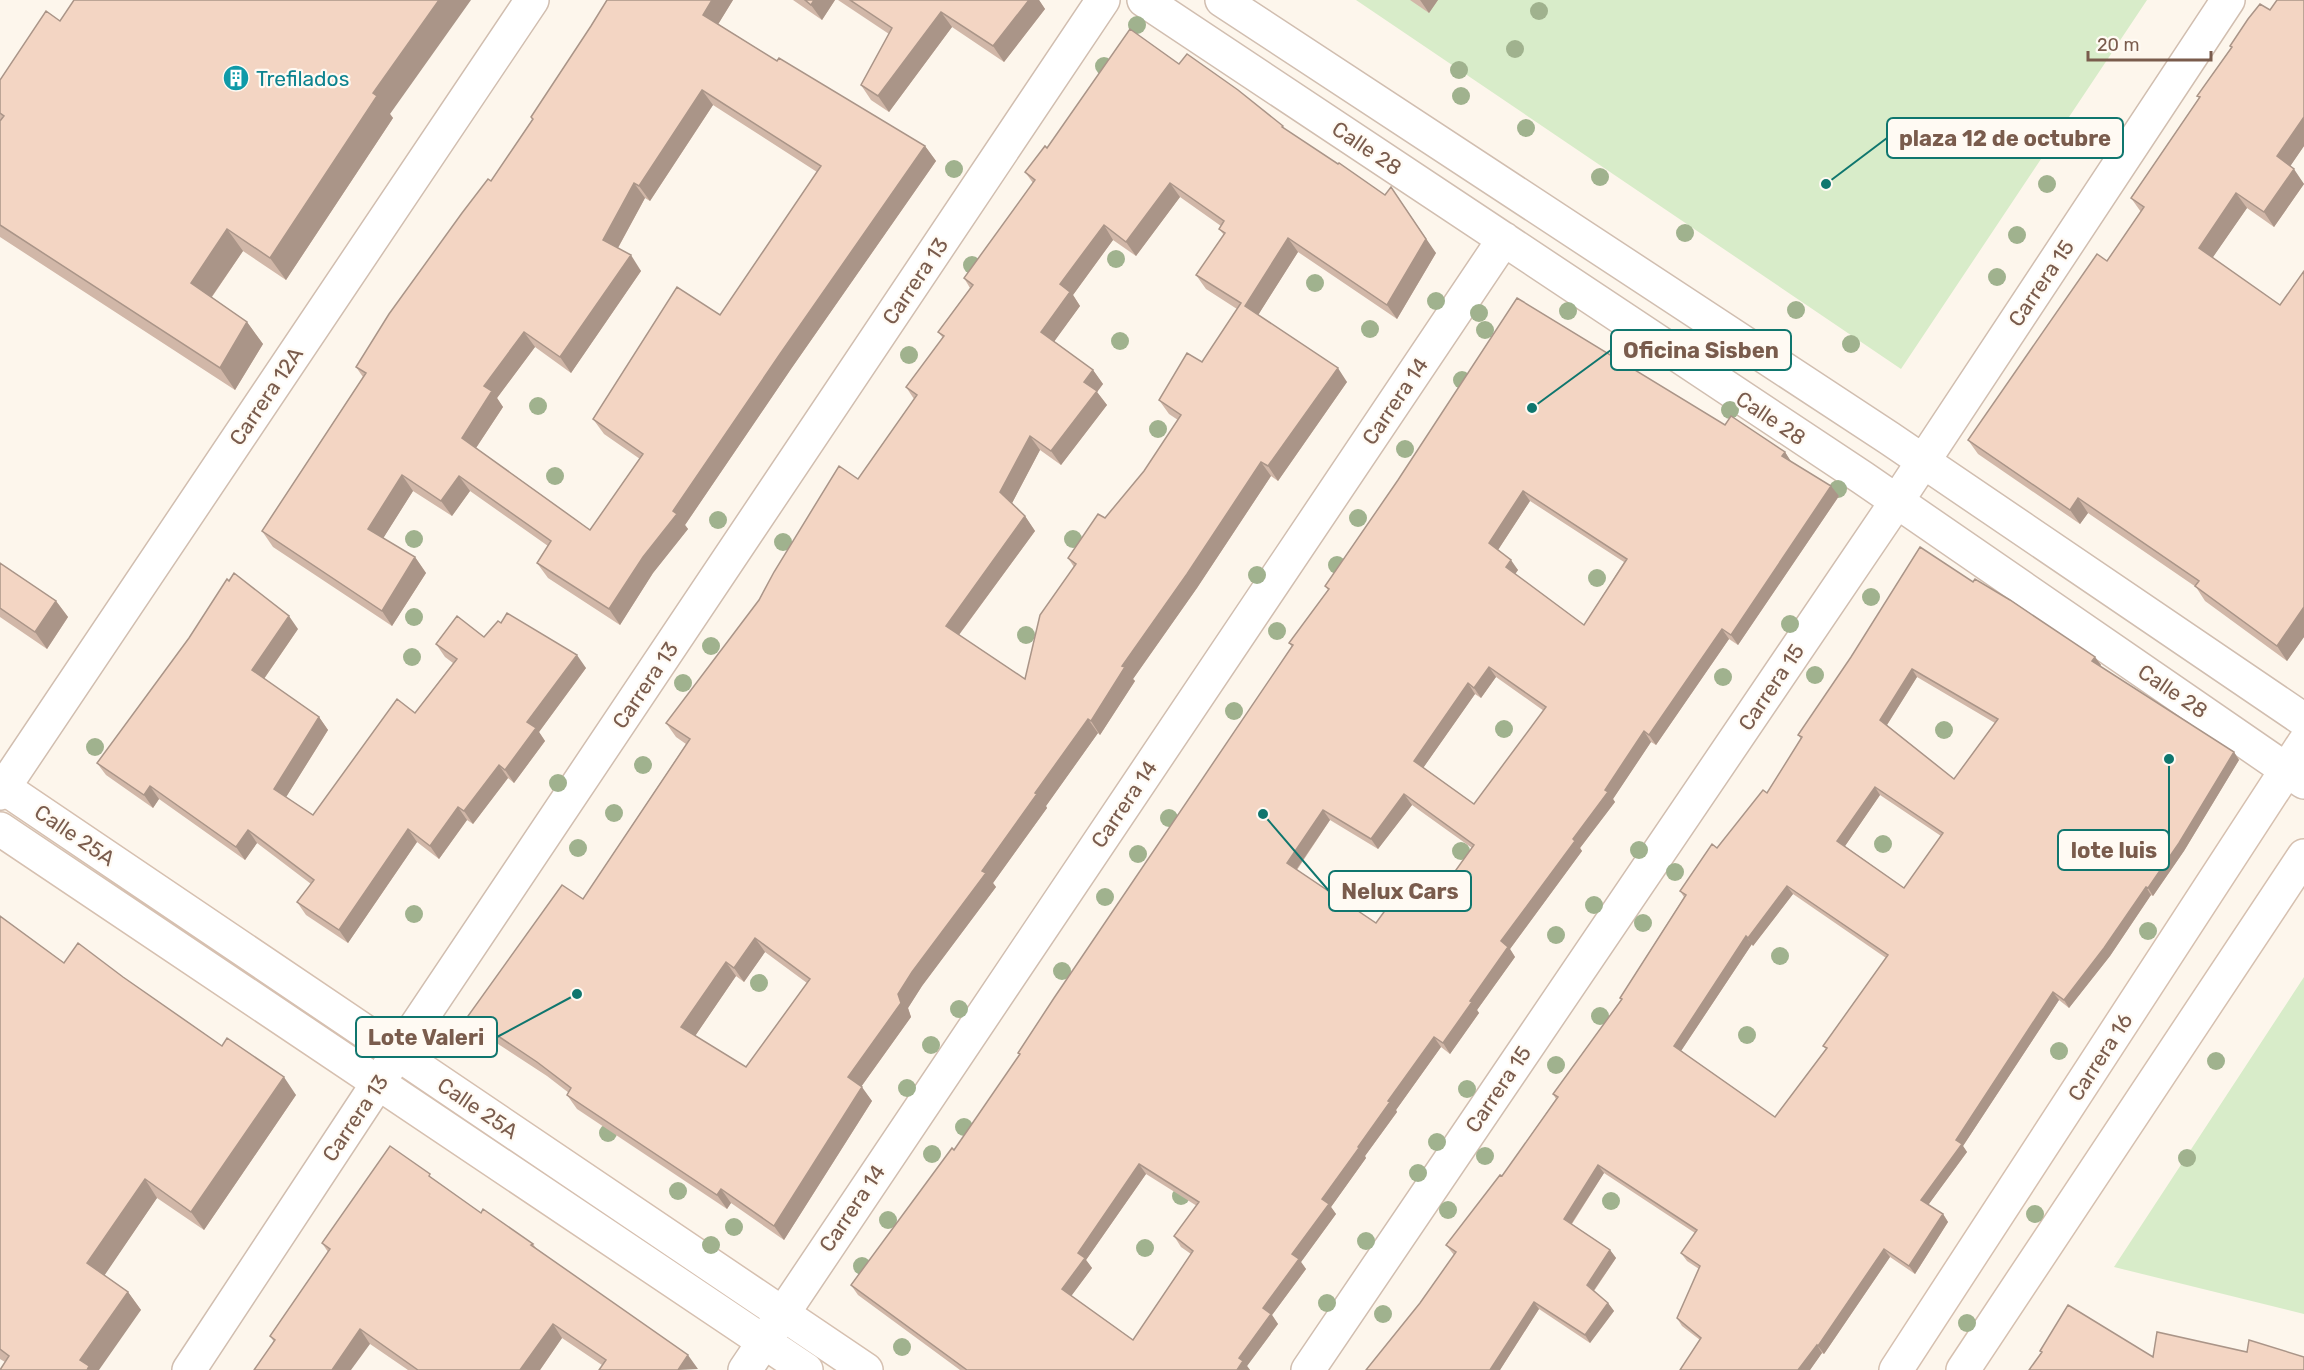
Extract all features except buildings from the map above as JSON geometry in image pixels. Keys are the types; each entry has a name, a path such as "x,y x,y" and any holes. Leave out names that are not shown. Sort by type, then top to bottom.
{"street":[{"name":"Carrera 12A","path":"1,788 532,0"},
{"name":"Carrera 13","path":"189,1370 378,1083 1103,0"},
{"name":"Calle 28","path":"1144,0 2298,765"},
{"name":"Calle 28","path":"1222,0 1923,461 2304,720"},
{"name":"Carrera 15","path":"1308,1370 1897,501 2228,0"},
{"name":"Carrera 14","path":"745,1370 1504,239"},
{"name":"Carrera 16","path":"1896,1370 2298,765"},
{"name":"Calle 25A","path":"1,788 866,1370"},
{"name":"Calle 25A","path":"0,829 806,1370"},
{"path":"1963,1370 2304,856"}],"green space":[{"path":"1356,0 2147,0 1901,369"},
{"path":"2304,977 2304,1314 2114,1267"}],"place":[{"name":"Trefilados","path":"236,78"},
{"name":"plaza 12 de octubre","path":"1826,184"},
{"name":"Oficina Sisben","path":"1532,408"},
{"name":"lote luis","path":"2169,759"},
{"name":"Nelux Cars","path":"1263,814"},
{"name":"Lote Valeri","path":"577,994"}]}
